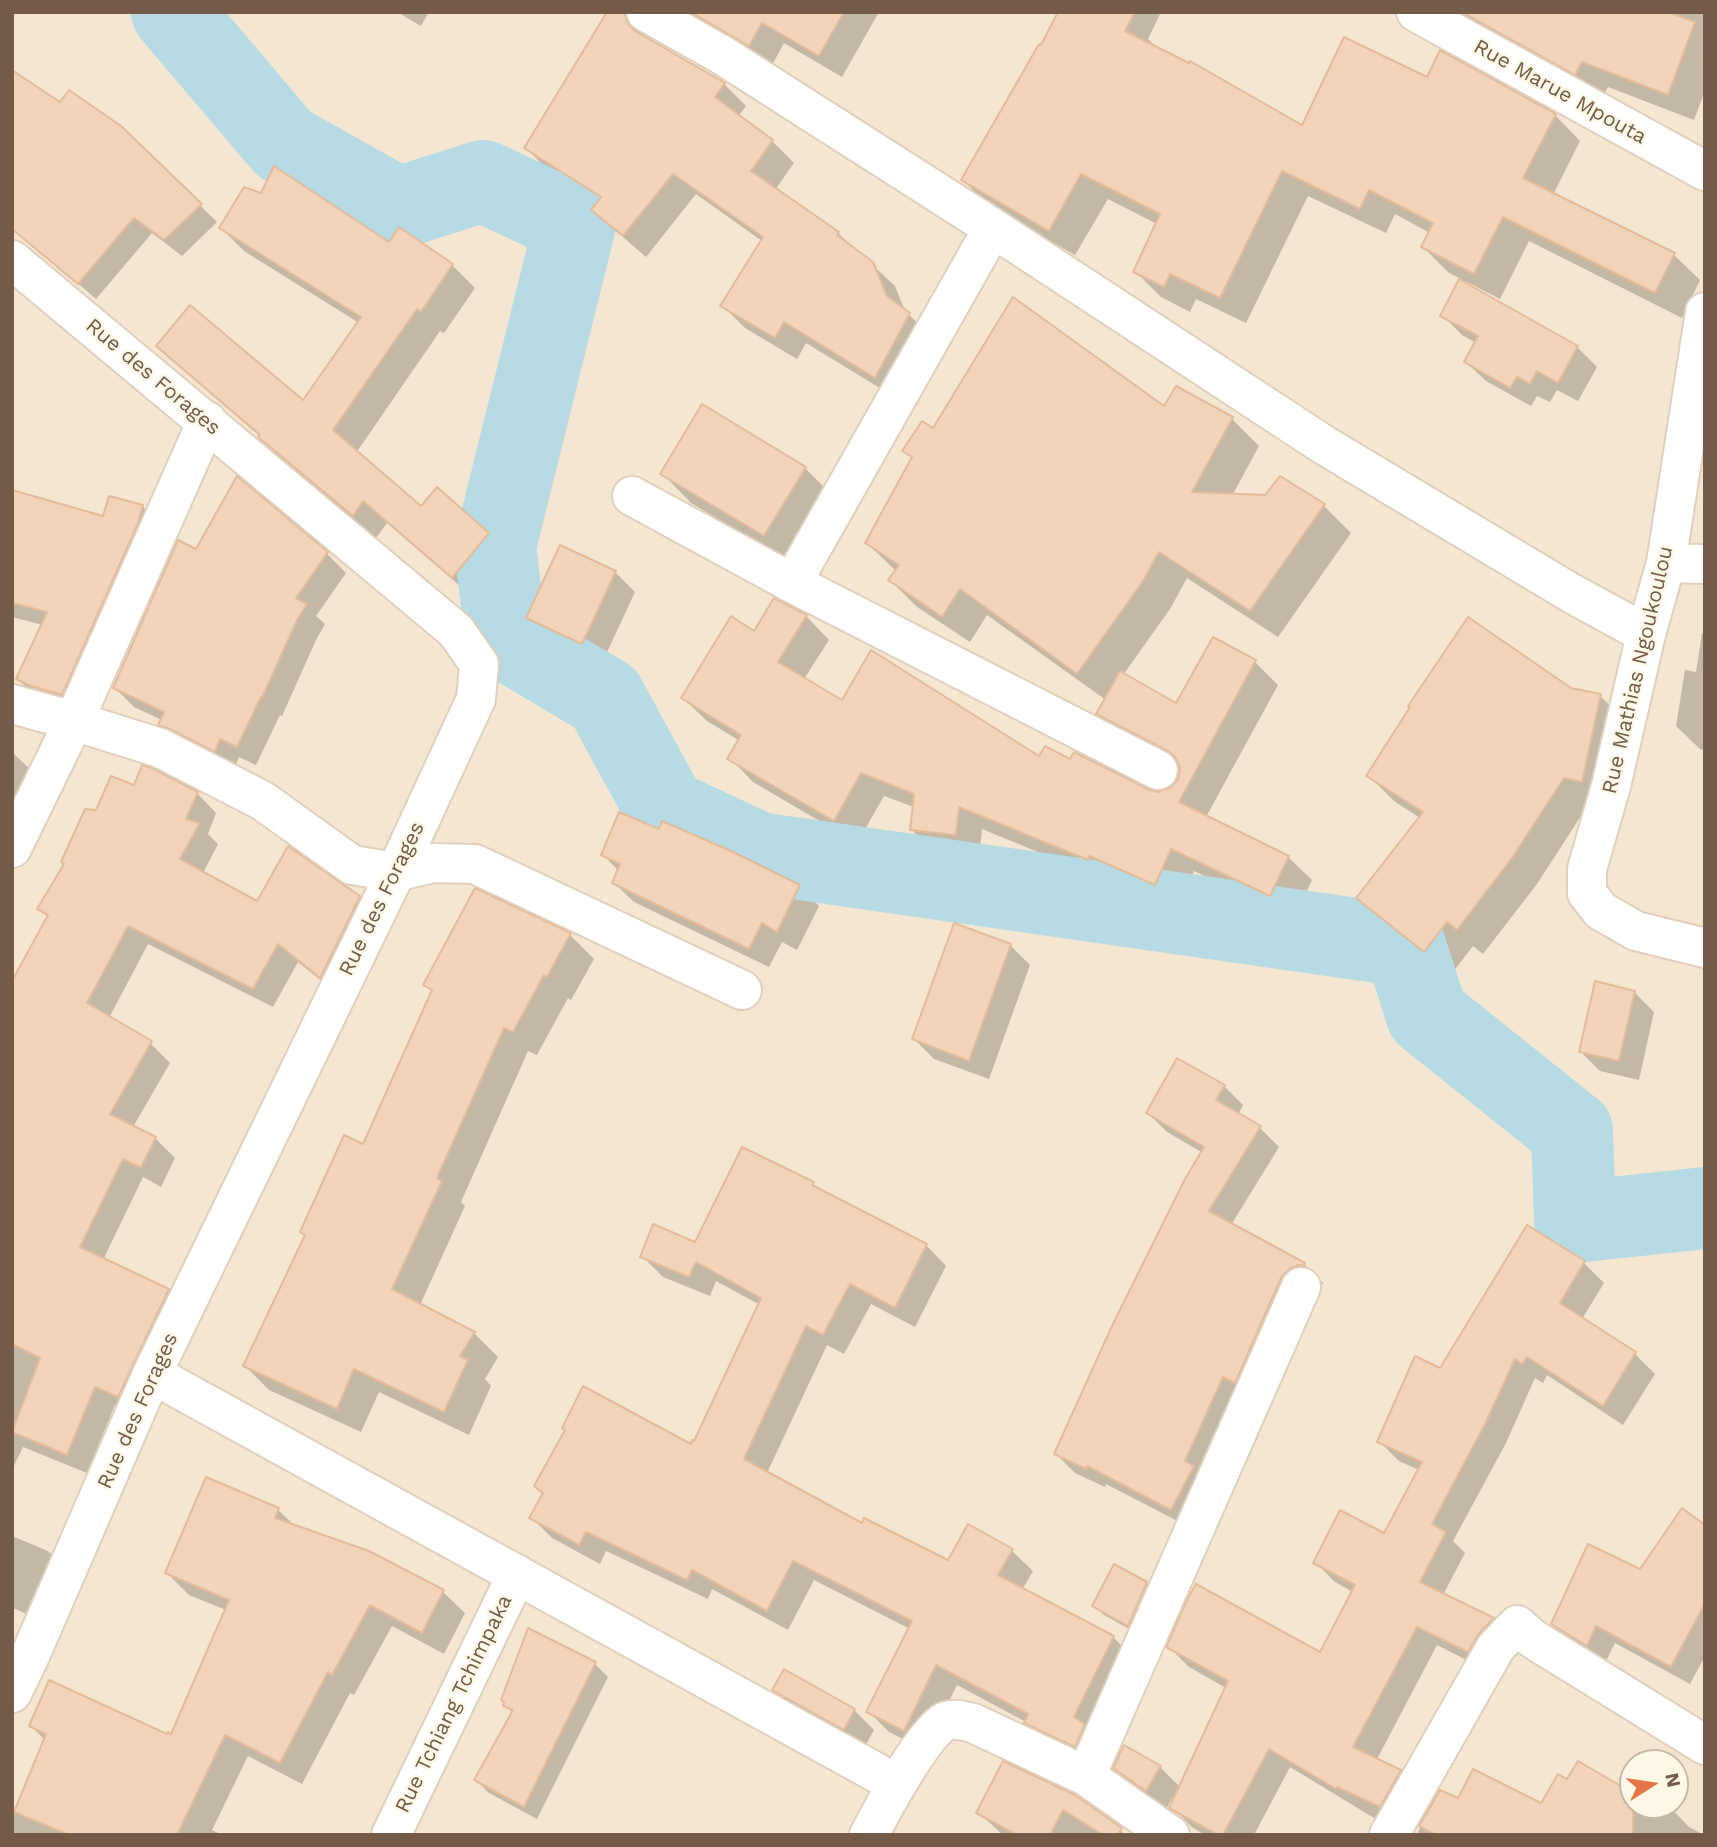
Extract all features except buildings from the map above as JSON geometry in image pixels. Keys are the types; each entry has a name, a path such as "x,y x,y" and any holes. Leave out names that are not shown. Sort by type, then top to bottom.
{"street":[{"path":"646,12 722,55 993,228 1324,445 1571,593 1646,634"},
{"name":"Rue Marue Mpouta","path":"1416,12 1705,171"},
{"path":"793,583 993,228"},
{"name":"Rue des Forages","path":"12,260 456,631 479,664 476,699 396,872 152,1374 12,1693"},
{"name":"Rue Mathias Ngoukoulou","path":"1705,312 1665,563 1611,786 1587,869 1587,893 1601,911 1636,931 1705,948"},
{"path":"12,848 74,721 207,421"},
{"path":"632,496 793,583 1158,770"},
{"path":"1665,563 1705,564"},
{"path":"12,704 160,748 263,801 352,865 396,872 432,863 475,864 742,990"},
{"path":"1086,1776 1301,1287"},
{"path":"152,1374 897,1784"},
{"name":"Rue Tchiang Tchimpaka","path":"391,1835 517,1574"},
{"path":"1389,1835 1496,1647 1517,1625 1533,1639 1705,1745"},
{"path":"869,1835 897,1784 934,1728 946,1721 957,1719 973,1723 1086,1776 1170,1835"}],"shaded area":[{"path":"12,12 1705,12 1705,1835 12,1835"}],"waterway":[{"path":"172,12 284,144 398,208 483,181 575,224 495,546 506,639 605,698 666,810 758,853 1405,946 1427,1015 1572,1131 1575,1222 1705,1208"}]}
